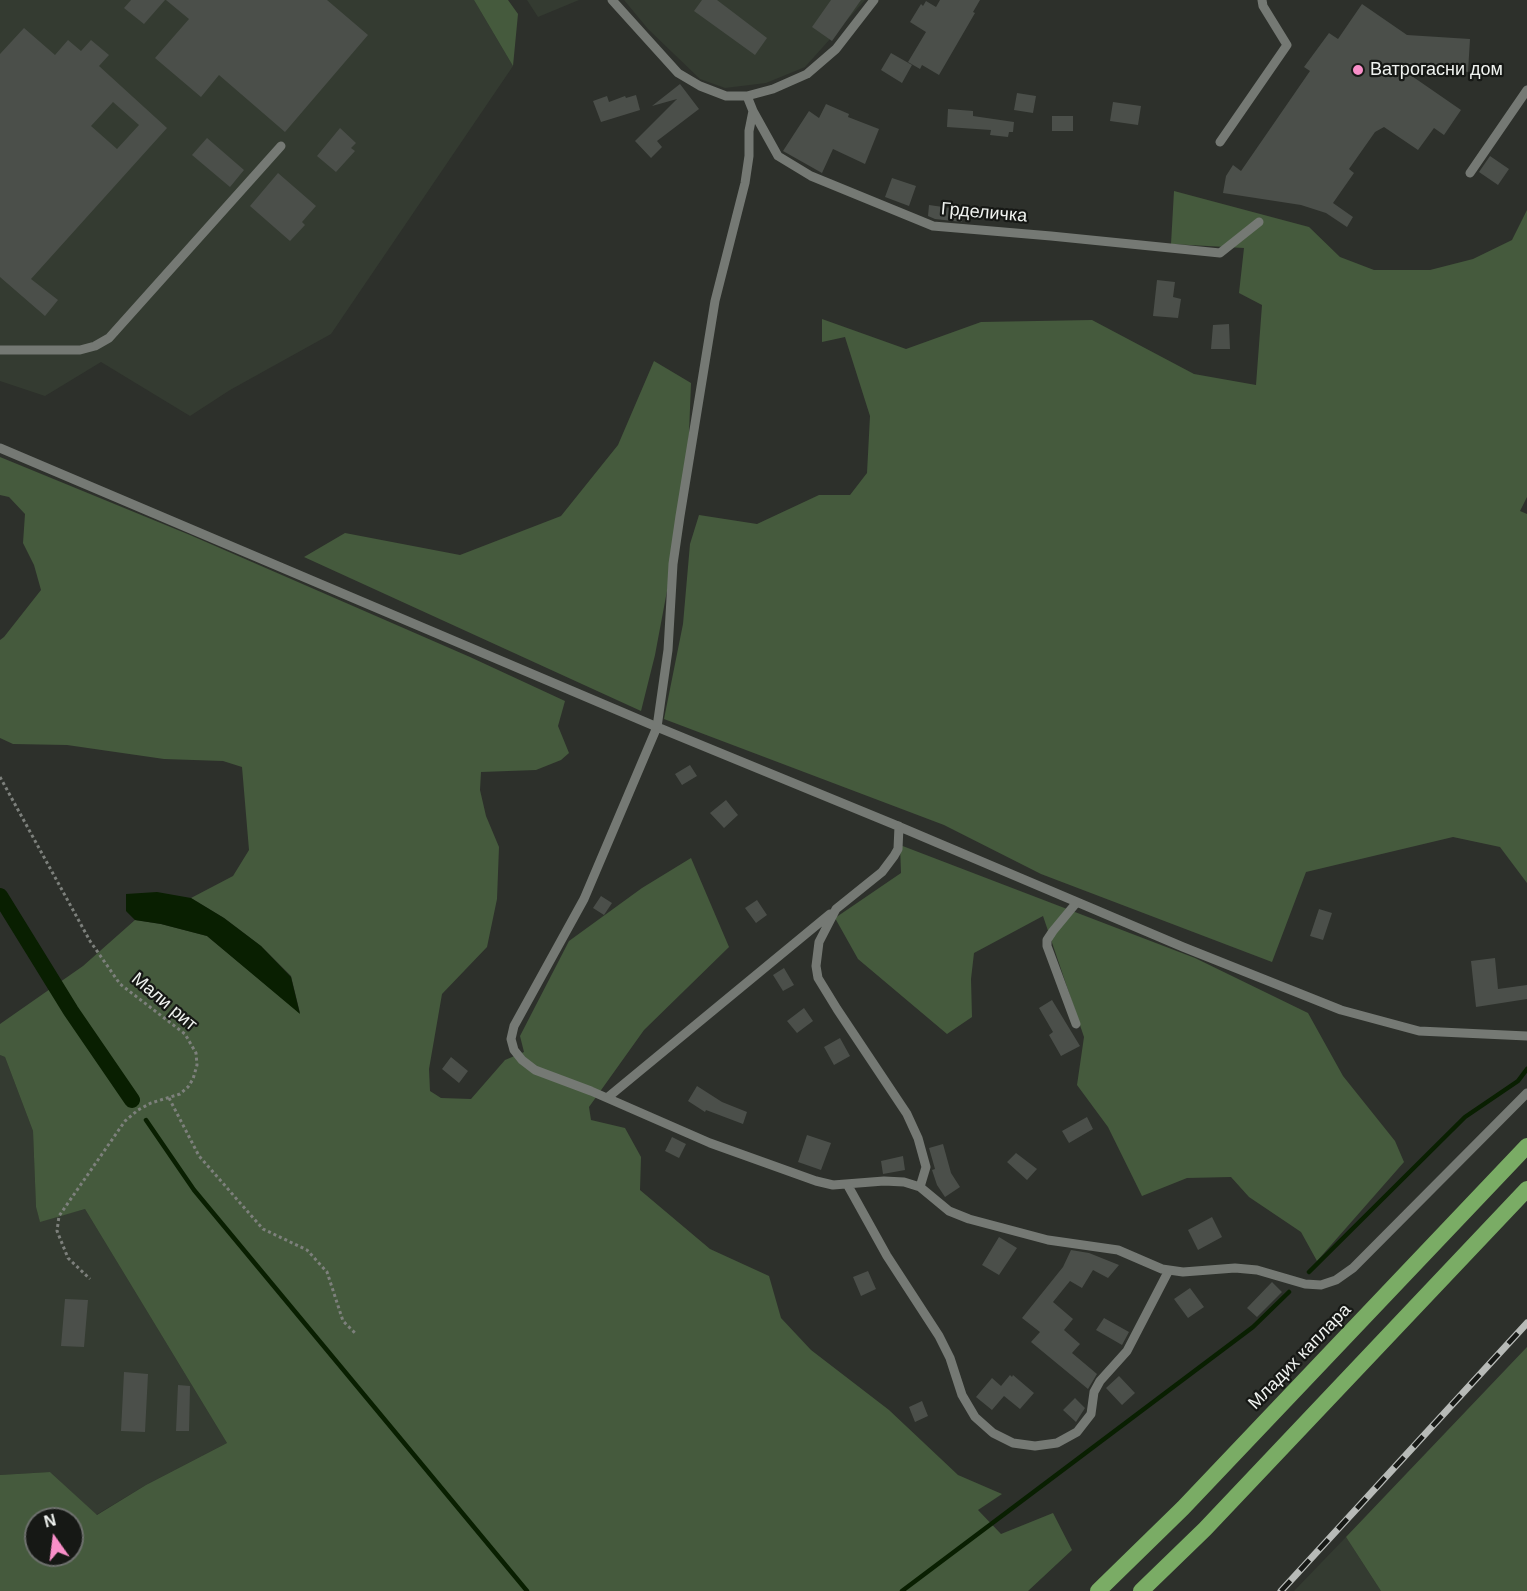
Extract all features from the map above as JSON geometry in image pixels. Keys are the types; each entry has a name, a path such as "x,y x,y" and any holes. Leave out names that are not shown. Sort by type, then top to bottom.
{"highway":[{"name":"Младих каплара","path":"1098,1591 1184,1508 1527,1146"},
{"path":"1141,1591 1213,1521 1527,1189"}],"lane":[{"path":"612,0 678,73 708,90 726,96 747,96 773,89 807,74 836,49 874,0"},
{"path":"1220,142 1287,45 1263,6 1262,0"},
{"path":"1470,173 1527,90"},
{"name":"Грделичка","path":"747,96 778,156 811,177 933,226 1220,253 1259,222"},
{"path":"753,111 745,183 715,301 680,516 673,564 668,650 657,727 584,898 514,1026 511,1039 514,1050 535,1070 607,1098 710,1143 816,1181 832,1185 904,1182 920,1187 949,1211 969,1219 1048,1240 1118,1250 1162,1269 1183,1272 1235,1268 1257,1270 1305,1284 1321,1285 1336,1280 1353,1268 1527,1093"},
{"path":"0,350 80,350 95,346 109,338 281,146"},
{"path":"0,447 657,727 899,826 1183,947 1364,1017 1419,1031 1527,1036"},
{"path":"607,1098 882,872 898,849 899,826"},
{"path":"1076,1023 1047,946 1047,940 1077,902"},
{"path":"836,909 819,942 818,978 907,1114 918,1138 926,1167 920,1187"},
{"path":"847,1184 887,1256 939,1336 950,1358 962,1395 975,1417 993,1433 1013,1443 1035,1446 1057,1443 1077,1432 1091,1414 1094,1392 1100,1381 1126,1351 1169,1270"}],"path":[{"name":"Мали рит","path":"0,777 90,941 120,984 185,1034 196,1053 197,1065 193,1079 180,1094 151,1103 125,1121 59,1216 57,1231 68,1258 90,1279"},
{"path":"169,1098 200,1156 263,1228 307,1250 327,1272 343,1321 356,1334"}],"shaded area":[{"path":"0,0 474,0 513,66 331,334 230,390 190,416 101,362 45,396 0,381"},
{"path":"474,0 508,0 518,14 513,66"},
{"path":"527,0 579,0 538,17"},
{"path":"624,0 865,0 805,67 766,83 725,88 700,79 648,29"},
{"path":"1174,191 1309,227 1340,257 1374,270 1430,270 1473,259 1512,240 1527,210 1527,497 1520,511 1527,514 1527,883 1500,847 1453,837 1306,872 1272,962 1041,874 944,825 664,719 683,624 690,544 699,515 757,524 819,495 850,495 867,473 870,416 845,337 822,342 822,319 906,349 981,322 1092,320 1194,374 1256,385 1262,305 1239,293 1244,248 1171,244"},
{"path":"654,361 691,383 687,484 655,655 641,711 304,557 345,533 460,555 561,516 618,445"},
{"path":"0,457 190,535 565,701 558,726 569,753 561,760 536,770 481,772 480,790 486,816 499,847 497,899 487,947 442,994 429,1069 430,1091 441,1098 471,1099 505,1060 524,1052 520,1036 569,941 642,888 691,858 729,947 644,1030 589,1107 591,1120 625,1128 641,1157 640,1190 710,1249 769,1276 781,1318 811,1350 889,1410 958,1475 1002,1494 978,1510 1001,1534 1053,1513 1072,1550 1028,1591 0,1591 0,1475 50,1472 97,1515 146,1485 227,1443 85,1209 40,1222 36,1207 33,1131 5,1057 0,1055 0,1024 83,966 135,920 207,936 300,1013 291,976 261,946 224,918 191,898 233,876 249,850 242,767 223,761 164,759 67,745 13,744 0,738 0,640 41,590 34,565 23,543 25,514 9,497 0,495"},
{"path":"900,845 1195,958 1308,1013 1343,1076 1395,1141 1404,1162 1317,1261 1301,1232 1249,1197 1231,1177 1187,1178 1142,1196 1108,1127 1077,1085 1084,1037 1043,916 974,953 971,979 972,1017 947,1034 858,959 835,918 901,873"},
{"path":"157,892 191,898 224,918 261,946 291,977 300,1014 207,936 135,920 126,911 126,894"},
{"path":"0,1055 5,1057 33,1131 36,1207 40,1221 85,1209 227,1443 146,1485 96,1515 50,1472 0,1475"},
{"path":"1527,1347 1527,1591 1381,1591 1346,1537"},
{"path":"1346,1537 1381,1591 1294,1591"}],"building":[{"path":"131,0 165,0 144,24 124,8"},
{"path":"166,0 327,0 368,35 285,132 219,75 201,97 155,58 189,19"},
{"path":"702,0 717,0 767,38 755,55 694,11"},
{"path":"831,0 861,0 832,41 812,27"},
{"path":"940,0 980,0 973,12 975,13 939,75 922,65 920,69 908,62 926,32 910,22 921,4 923,6 926,1 936,7"},
{"path":"1362,4 1407,35 1470,39 1468,72 1451,70 1452,67 1393,63 1461,110 1444,135 1434,128 1418,150 1384,127 1375,132 1349,169 1354,173 1333,203 1353,217 1347,227 1326,213 1301,205 1223,193 1226,176 1233,165 1241,171 1310,71 1304,67 1329,33 1338,39"},
{"path":"24,28 55,55 68,40 81,51 91,40 109,55 99,66 167,128 31,279 58,300 45,316 0,277 0,54","holes":["113,102 139,125 117,149 91,126"]},
{"path":"891,53 912,65 902,83 881,70"},
{"path":"680,84 699,109 657,141 662,147 651,158 635,141 677,99 652,106"},
{"path":"1017,93 1036,96 1033,113 1014,110"},
{"path":"636,95 640,110 601,122 593,101 607,96 609,102"},
{"path":"1113,102 1141,106 1138,125 1110,121"},
{"path":"826,104 849,114 848,117 879,129 865,164 833,149 822,173 783,151 809,111 819,118"},
{"path":"948,109 973,111 973,116 1014,122 1013,132 1009,132 1008,137 990,135 991,130 947,127"},
{"path":"1052,116 1073,116 1073,131 1052,131"},
{"path":"340,128 356,143 351,148 355,151 336,172 317,156"},
{"path":"207,138 244,170 230,187 192,155"},
{"path":"1490,156 1509,169 1498,185 1479,172"},
{"path":"278,173 316,206 302,222 305,225 290,241 250,206"},
{"path":"892,178 916,186 909,206 885,197"},
{"path":"929,205 964,210 962,222 928,216"},
{"path":"1157,280 1175,282 1173,297 1181,299 1178,318 1153,316"},
{"path":"1229,324 1230,349 1211,349 1213,325"},
{"path":"690,765 697,776 682,785 675,774"},
{"path":"726,800 738,815 724,828 710,813"},
{"path":"601,896 612,903 604,915 593,908"},
{"path":"757,900 767,915 756,923 745,908"},
{"path":"1319,909 1332,913 1323,940 1310,936"},
{"path":"1495,958 1498,989 1527,985 1527,999 1476,1007 1471,961"},
{"path":"784,968 794,985 783,991 773,975"},
{"path":"1052,1000 1080,1046 1061,1056 1049,1035 1053,1032 1039,1008"},
{"path":"804,1008 813,1021 797,1033 787,1021"},
{"path":"840,1038 850,1056 834,1065 824,1047"},
{"path":"451,1057 468,1071 459,1083 442,1069"},
{"path":"697,1086 722,1102 747,1112 743,1124 706,1110 705,1112 688,1101"},
{"path":"1087,1117 1093,1129 1069,1143 1062,1131"},
{"path":"807,1135 831,1143 821,1170 798,1162"},
{"path":"672,1137 686,1144 679,1158 665,1151"},
{"path":"943,1144 951,1173 960,1187 945,1197 937,1185 932,1170 935,1169 929,1148"},
{"path":"1016,1153 1037,1169 1027,1180 1007,1162"},
{"path":"903,1156 905,1170 883,1174 881,1161"},
{"path":"1212,1217 1222,1237 1198,1250 1188,1230"},
{"path":"999,1237 1017,1248 999,1275 982,1265"},
{"path":"1071,1250 1089,1253 1119,1265 1108,1278 1093,1270 1082,1288 1070,1281 1053,1302 1073,1319 1064,1330 1080,1344 1072,1353 1097,1374 1088,1389 1031,1342 1040,1332 1022,1318 1063,1267"},
{"path":"868,1271 876,1289 861,1296 853,1277"},
{"path":"1272,1282 1282,1292 1257,1317 1247,1308"},
{"path":"1190,1288 1204,1307 1188,1318 1174,1299"},
{"path":"65,1299 88,1300 84,1347 61,1346"},
{"path":"1104,1318 1129,1332 1122,1345 1096,1330"},
{"path":"124,1372 148,1374 145,1432 121,1431"},
{"path":"1010,1375 1034,1393 1020,1409 1004,1396 992,1410 976,1397 992,1378 1001,1386"},
{"path":"1119,1376 1135,1393 1122,1405 1106,1388"},
{"path":"178,1385 190,1386 189,1431 176,1431"},
{"path":"1075,1398 1085,1408 1076,1422 1063,1410"},
{"path":"922,1401 928,1416 915,1422 909,1407"}],"waterway":[{"path":"0,896 71,1011 132,1100"},
{"path":"1309,1272 1465,1117 1518,1081 1527,1069"},
{"path":"146,1120 194,1190 527,1591"},
{"path":"902,1591 1253,1327 1289,1292"}],"railway":[{"path":"1281,1591 1527,1323"}],"place":[{"name":"Ватрогасни дом","path":"1358,70"}]}
